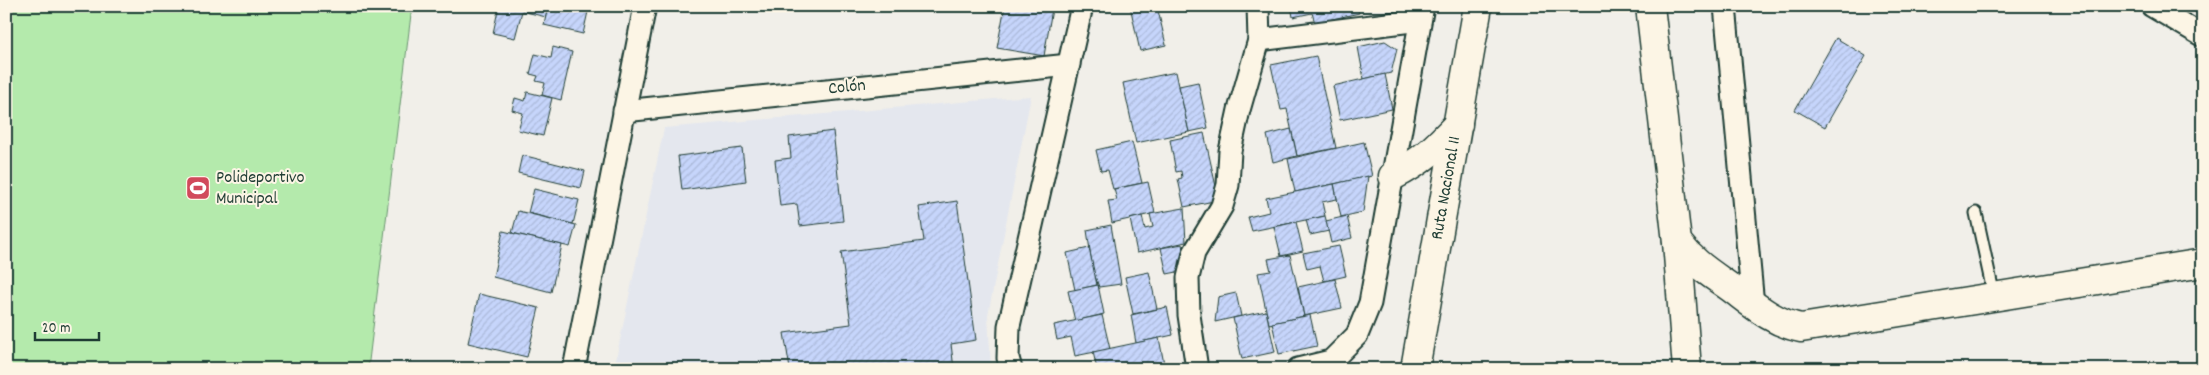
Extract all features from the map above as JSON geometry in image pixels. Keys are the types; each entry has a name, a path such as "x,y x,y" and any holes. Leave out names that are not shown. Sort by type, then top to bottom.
{"main road":[{"name":"Ruta Nacional 11","path":"1415,369 1478,6"},
{"path":"1650,6 1676,242 1687,369"},
{"path":"1393,176 1423,159 1458,124"},
{"path":"1676,242 1695,263 1753,305 1787,325 1801,328 2203,264"}],"street":[{"path":"574,369 644,6"},
{"path":"1011,369 1008,358 1009,326 1082,6"},
{"path":"1197,369 1189,315 1188,278 1194,253 1222,206 1228,185 1230,151 1239,110 1259,40 1258,6"},
{"path":"1725,6 1753,305"},
{"path":"2152,6 2203,36"},
{"path":"1259,40 1422,13 1370,303 1357,335 1330,361 1298,369"},
{"name":"Colón","path":"624,111 1069,65"}],"lane":[{"path":"1976,213 1994,296"}],"shaded area":[{"path":"1031,96 988,315 991,369 614,369 664,128"}],"green space":[{"name":"Polideportivo Municipal","path":"6,6 412,6 368,369 6,369"}],"building":[{"path":"499,6 548,6 546,17 522,11 515,38 493,33"},
{"path":"548,6 589,7 583,34 544,25"},
{"path":"1005,6 1037,6 1052,9 1044,56 997,48"},
{"path":"1130,6 1157,6 1166,45 1140,51"},
{"path":"1291,6 1357,6 1359,13 1315,23 1312,13 1293,17"},
{"path":"1836,38 1866,56 1825,127 1795,110"},
{"path":"1385,41 1397,49 1391,73 1364,79 1358,47"},
{"path":"553,47 572,52 561,100 542,95 545,83 536,81 538,76 530,74 535,54 551,58"},
{"path":"1316,56 1336,148 1297,156 1287,109 1281,110 1271,65"},
{"path":"1176,72 1189,132 1136,143 1123,83"},
{"path":"1385,74 1392,109 1340,120 1333,86"},
{"path":"1198,82 1208,128 1189,132 1179,86"},
{"path":"527,92 552,98 543,136 518,130 523,113 512,110 515,98 525,101"},
{"path":"1291,129 1297,156 1273,162 1267,135"},
{"path":"833,131 843,221 800,226 797,204 780,206 775,160 791,158 789,137"},
{"path":"1204,133 1219,200 1184,207 1178,179 1182,178 1181,171 1176,172 1170,140"},
{"path":"1132,142 1142,183 1113,189 1108,170 1101,171 1096,150"},
{"path":"1364,142 1372,176 1295,192 1288,159"},
{"path":"742,148 746,181 682,190 678,156"},
{"path":"522,155 585,171 581,188 518,173"},
{"path":"1368,176 1363,212 1341,217 1334,184"},
{"path":"1148,182 1155,213 1112,223 1108,201 1117,200 1114,189"},
{"path":"1334,184 1337,199 1322,202 1325,216 1252,231 1248,217 1269,212 1266,198"},
{"path":"534,189 579,200 573,224 528,213"},
{"path":"957,201 976,340 951,344 954,369 790,369 784,333 851,324 841,252 924,241 919,207"},
{"path":"1184,208 1186,242 1137,253 1130,219 1142,216 1145,229 1153,227 1150,214"},
{"path":"518,211 576,225 570,247 512,233"},
{"path":"1325,216 1329,231 1310,235 1306,220"},
{"path":"1347,216 1352,238 1331,243 1326,221"},
{"path":"1296,222 1303,251 1281,256 1274,227"},
{"path":"1111,225 1121,284 1099,287 1093,271 1087,230"},
{"path":"503,231 562,245 551,292 493,277"},
{"path":"1182,244 1187,270 1167,274 1161,248"},
{"path":"1339,246 1346,276 1324,281 1320,266 1307,269 1303,253"},
{"path":"1089,248 1097,285 1075,290 1067,253"},
{"path":"1290,255 1304,316 1269,324 1258,273 1271,271 1268,259"},
{"path":"1149,272 1157,309 1133,314 1125,277"},
{"path":"1335,279 1342,308 1304,316 1298,287"},
{"path":"1098,285 1104,314 1075,321 1068,291"},
{"path":"1236,293 1241,316 1215,322 1218,297"},
{"path":"479,294 539,308 527,357 468,343"},
{"path":"1167,307 1173,335 1136,343 1131,315"},
{"path":"1266,311 1275,352 1242,359 1233,318"},
{"path":"1102,315 1110,349 1075,356 1071,337 1057,340 1054,325"},
{"path":"1310,315 1317,346 1279,354 1272,323"},
{"path":"1159,338 1165,369 1097,369 1093,352"}],"place":[{"name":"Polideportivo Municipal","path":"198,188"}]}
